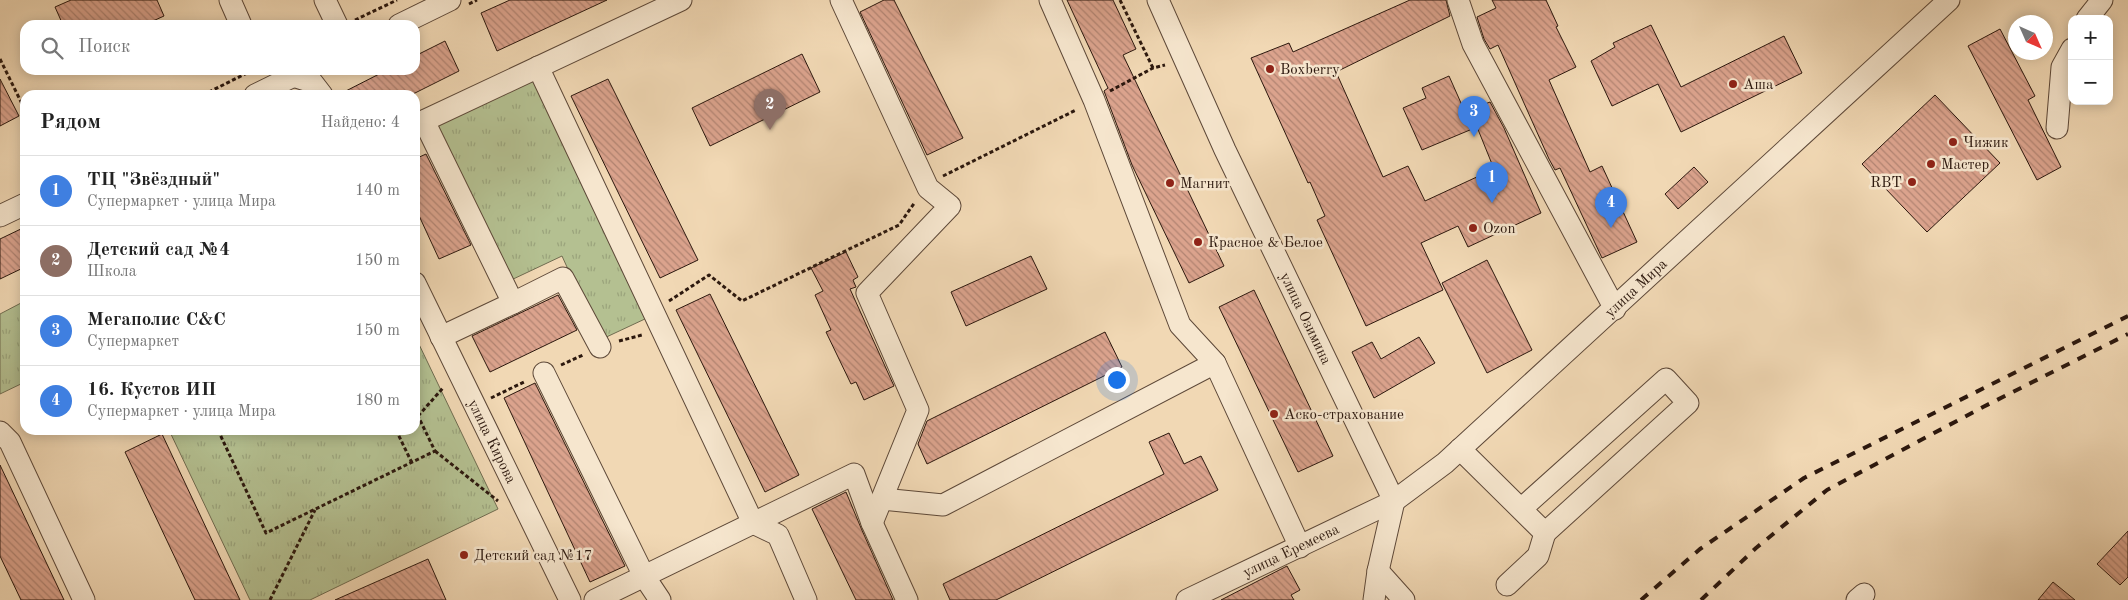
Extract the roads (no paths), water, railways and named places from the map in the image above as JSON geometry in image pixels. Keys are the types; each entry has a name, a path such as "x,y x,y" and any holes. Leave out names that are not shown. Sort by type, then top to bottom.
{"street":[{"path":"230,0 239,20"},
{"path":"325,0 343,20"},
{"path":"409,20 450,0"},
{"path":"420,123 681,0"},
{"path":"841,0 928,188 950,206 867,294 918,410 872,524"},
{"path":"1050,0 1094,100 1180,325 1215,362 1300,547"},
{"name":"улица Озимина","path":"1158,0 1225,150 1394,501"},
{"path":"1458,0 1473,44 1614,309"},
{"name":"улица Мира","path":"1394,501 1445,463 1948,0"},
{"path":"2090,15 2102,0"},
{"path":"2057,128 2062,67 2068,56"},
{"path":"538,67 753,523 778,535 806,600"},
{"path":"263,90 287,75"},
{"path":"298,75 312,82 318,90"},
{"path":"420,125 513,303"},
{"path":"0,216 20,206"},
{"path":"441,337 563,278 600,347"},
{"name":"улица Кирова","path":"420,293 570,600"},
{"path":"882,499 943,505 1215,362"},
{"path":"544,373 644,576 660,600"},
{"path":"1507,586 1538,556 1545,533 1688,403 1666,379 1522,510"},
{"path":"0,432 10,442 84,600"},
{"path":"1460,449 1545,533"},
{"path":"594,600 854,474 872,524 908,600"},
{"path":"1374,600 1378,572 1394,501"},
{"name":"улица Еремеева","path":"1187,600 1394,501"},
{"path":"1378,572 1404,600"}],"railway":[{"path":"1641,600 1700,549 1804,478 2128,316"},
{"path":"1701,600 1756,548 1827,490 1983,407 2128,334"}],"place":[{"name":"Boxberry","path":"1270,69"},
{"name":"Аша","path":"1733,84"},
{"name":"Детский сад №4","path":"770,130"},
{"name":"Мегаполис C&C","path":"1474,137"},
{"name":"Чижик","path":"1953,142"},
{"name":"Мастер","path":"1931,164"},
{"name":"RBT","path":"1912,182"},
{"name":"Магнит","path":"1170,183"},
{"name":"ТЦ \"Звёздный\"","path":"1492,203"},
{"name":"Ozon","path":"1473,228"},
{"name":"16. Кустов ИП","path":"1611,228"},
{"name":"Красное & Белое","path":"1198,242"},
{"name":"Аско-страхование","path":"1274,414"},
{"name":"Детский сад №17","path":"464,555"}]}
